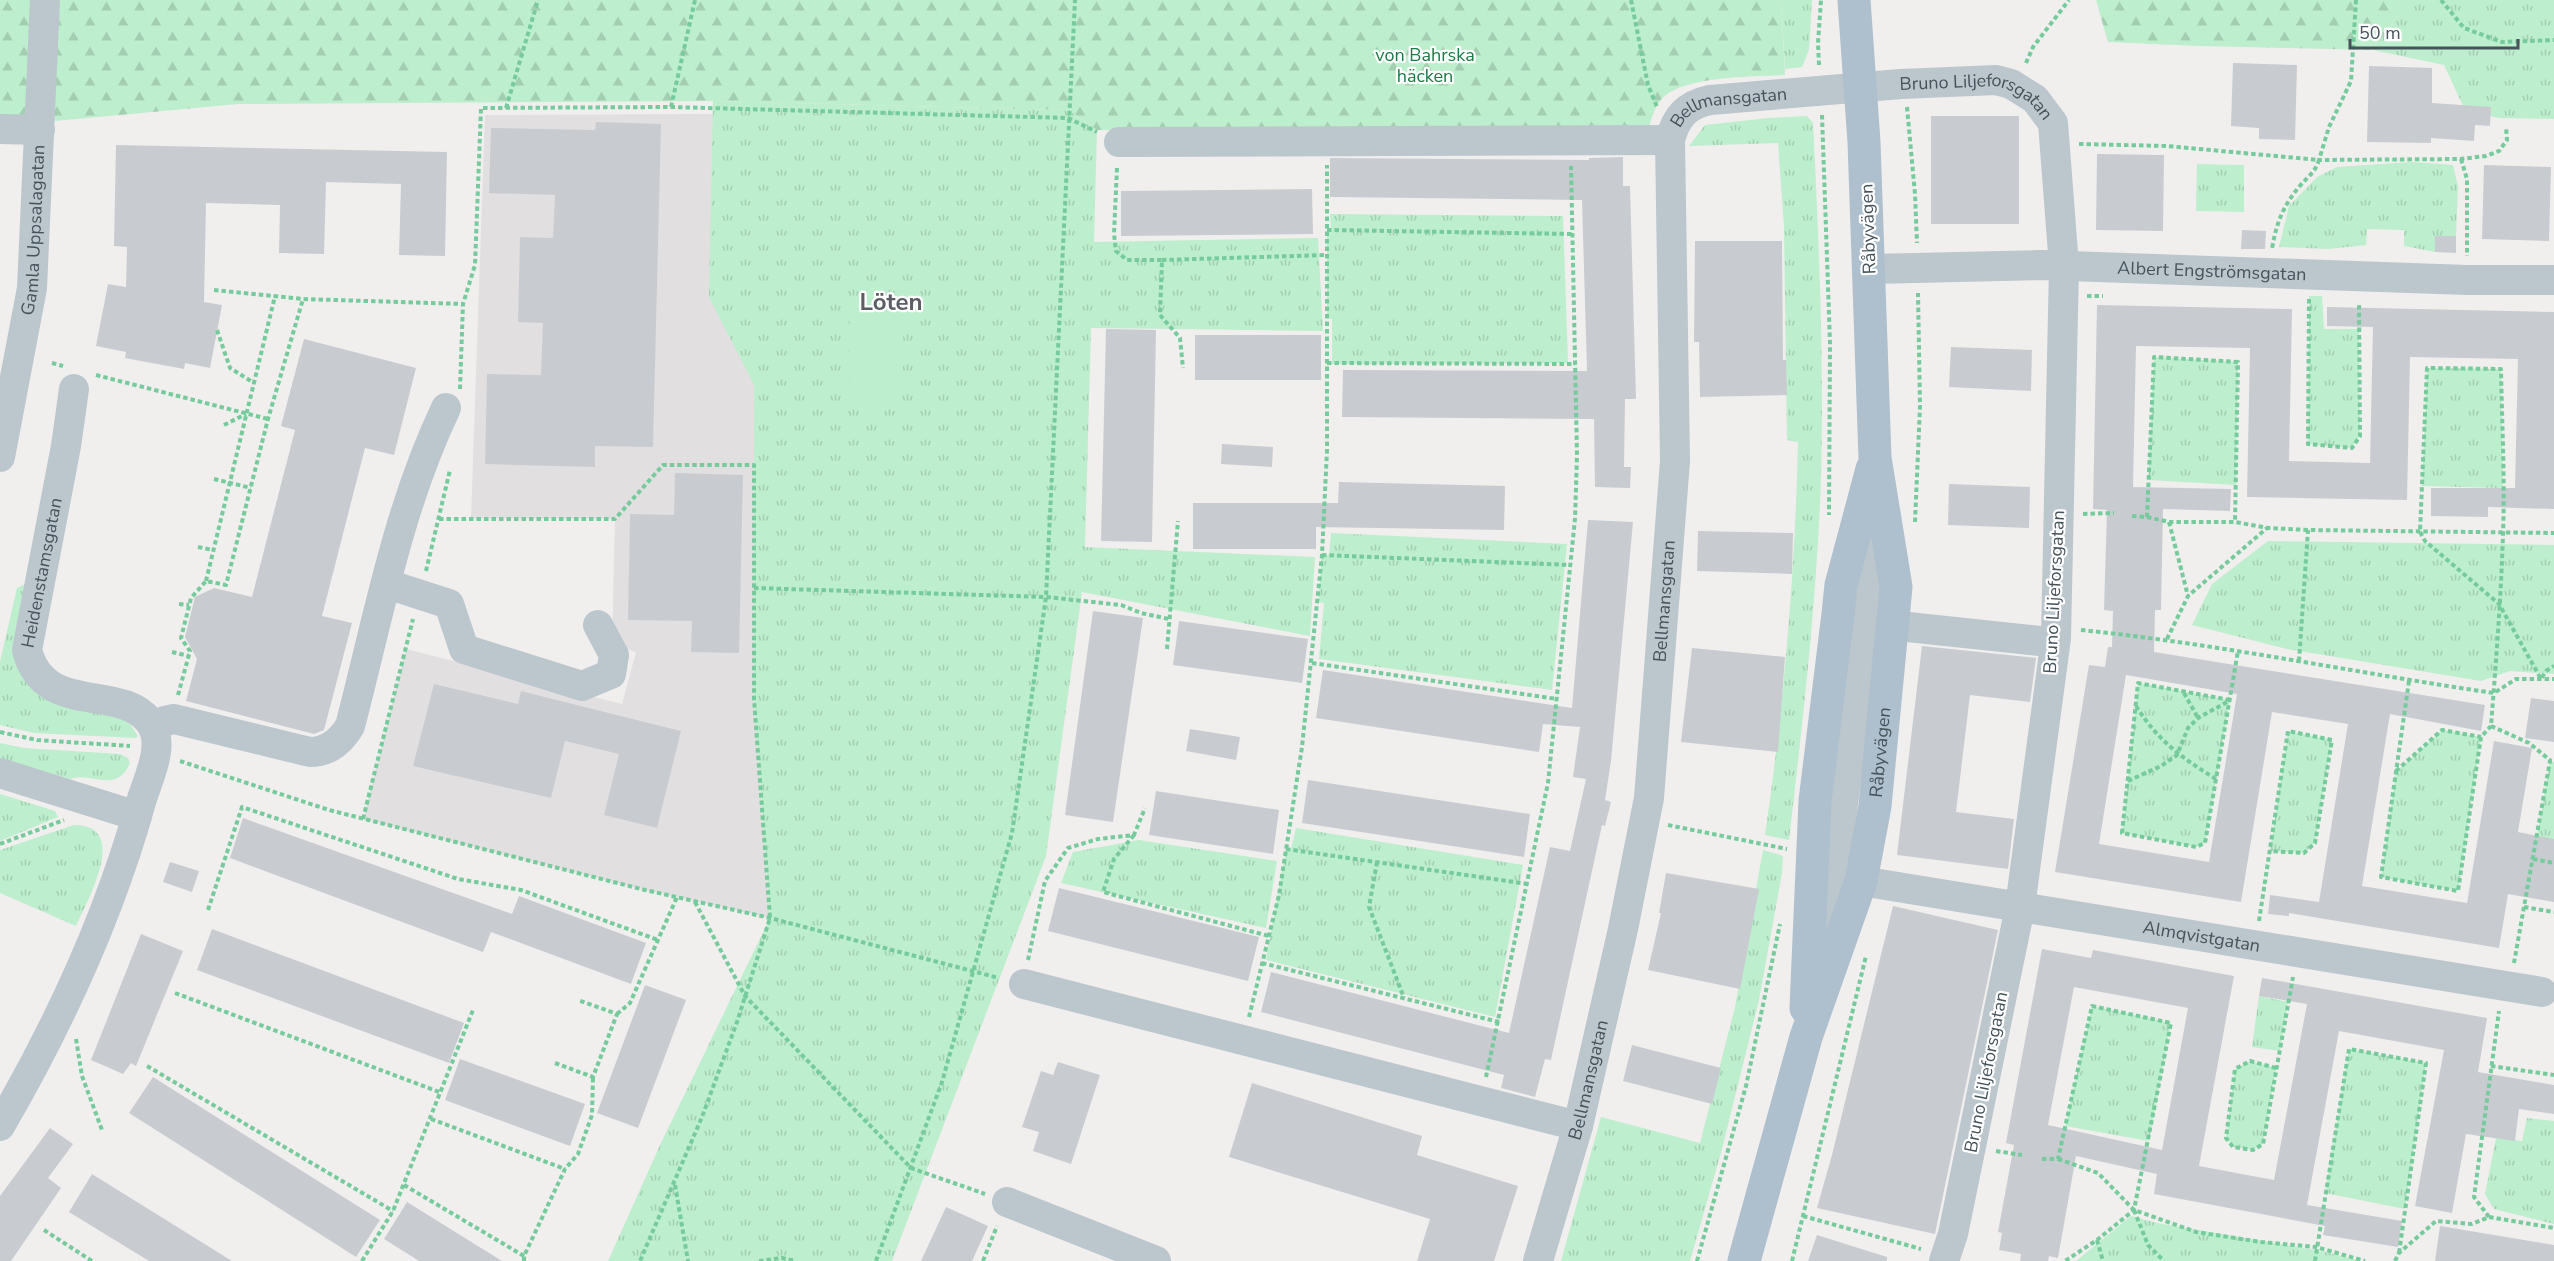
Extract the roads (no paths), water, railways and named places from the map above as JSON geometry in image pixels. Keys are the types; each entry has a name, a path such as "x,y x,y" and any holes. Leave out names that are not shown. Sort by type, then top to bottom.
{"main road":[{"name":"Råbyvägen","path":"1744,1261 1806,1037 1861,881 1875,807 1896,587 1875,458 1870,268 1854,0"},
{"name":"Råbyvägen","path":"1806,1037 1808,919 1815,801 1841,585 1875,458"}],"street":[{"name":"Gamla Uppsalagatan","path":"0,457 32,288 45,0"},
{"name":"Bruno Liljeforsgatan","path":"1860,87 1996,80 2011,84 2035,99 2053,123 2064,266 2056,638 2020,907 1953,1234 1934,1255"},
{"name":"Bellmansgatan","path":"1538,1261 1578,1126 1646,820 1675,461 1670,140 1679,116 1688,107 1700,102 1860,87"},
{"path":"0,129 40,130"},
{"path":"1119,142 1670,140"},
{"name":"Albert Engströmsgatan","path":"1870,268 2064,266 2467,280 2554,280"},
{"name":"Heidenstamsgatan","path":"76,376 62,469 27,650 37,674 48,684 62,691 133,709 146,716 160,733"},
{"path":"0,1126 22,1088 103,922 138,816 160,733 310,752 332,746 350,726 407,504 431,439 446,408"},
{"path":"387,584 449,604 464,649 582,686 611,674 614,655 598,625"},
{"path":"1908,627 2040,641"},
{"path":"0,773 138,816"},
{"name":"Almqvistgatan","path":"1861,881 2542,992"},
{"path":"1024,984 1578,1126"},
{"path":"1007,1202 1156,1261"}],"district":[{"name":"Löten","path":"891,302"}],"park label":[{"name":"von Bahrska häcken","path":"1425,65"}]}
